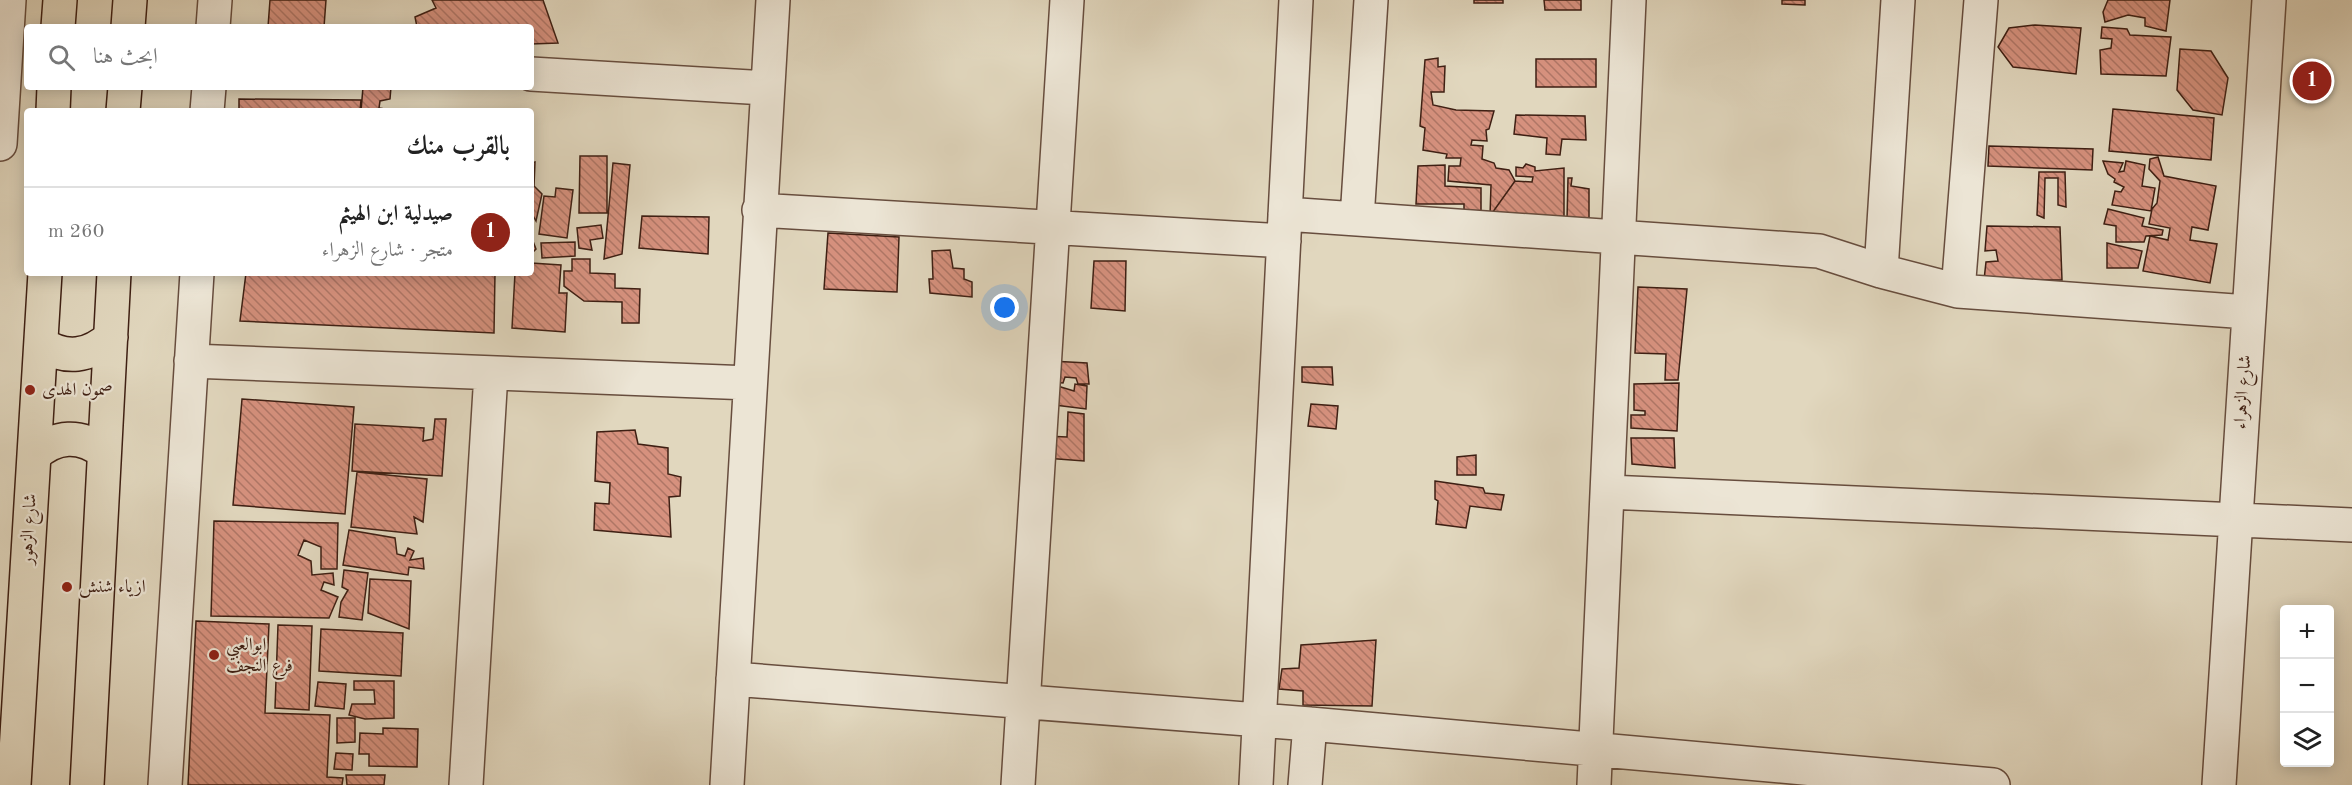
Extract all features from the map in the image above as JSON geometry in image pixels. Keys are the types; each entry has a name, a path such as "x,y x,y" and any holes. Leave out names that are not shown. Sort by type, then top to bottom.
{"main road":[{"path":"58,24 60,0"},
{"path":"128,24 129,0"},
{"path":"53,108 54,90"},
{"path":"123,108 125,90"},
{"name":"شارع الزهور","path":"14,785 45,276"},
{"path":"87,785 114,276"},
{"path":"41,344 52,351 77,355 90,352 111,337"},
{"path":"34,454 55,440 68,438 81,439 104,452"}],"street":[{"path":"0,144 9,0"},
{"path":"213,24 215,0"},
{"path":"727,785 766,88 773,0"},
{"path":"1018,785 1067,0"},
{"path":"1256,785 1296,0"},
{"path":"1357,219 1371,0"},
{"path":"1594,785 1629,0"},
{"path":"1881,271 1898,0"},
{"path":"1958,291 1981,0"},
{"name":"شارع الزهراء","path":"2219,785 2268,0"},
{"path":"534,74 766,88"},
{"path":"207,108 209,90"},
{"path":"759,210 1051,228 1285,227 1357,219 1618,236 1819,250 1881,271 1958,291 2248,312"},
{"path":"165,785 197,276"},
{"path":"191,361 750,383"},
{"path":"466,785 491,373"},
{"path":"1608,492 2352,525"},
{"path":"733,679 1310,724 1993,785"},
{"path":"1305,785 1310,724"}],"building":[{"path":"270,0 326,0 324,24 268,24"},
{"path":"432,0 543,0 558,43 534,44 534,24 416,24 415,17 436,8"},
{"path":"1474,0 1503,0 1503,3 1474,3"},
{"path":"1544,0 1581,0 1581,10 1545,10"},
{"path":"1782,0 1805,0 1805,5 1782,4"},
{"path":"2108,0 2170,0 2166,31 2145,26 2145,18 2128,15 2105,22 2103,12"},
{"path":"2035,25 2081,28 2076,74 2013,67 1998,47 2009,28"},
{"path":"2102,27 2127,29 2130,35 2171,37 2166,76 2101,74 2100,50 2111,48 2112,39 2101,38"},
{"path":"2180,49 2211,51 2228,78 2222,115 2193,110 2177,90"},
{"path":"1438,58 1438,67 1445,66 1444,92 1431,92 1433,105 1456,110 1494,111 1489,129 1486,130 1487,141 1472,140 1471,145 1483,146 1482,159 1494,163 1496,168 1509,170 1515,181 1490,216 1491,185 1448,181 1449,166 1460,166 1461,158 1446,158 1447,154 1423,150 1425,128 1420,126 1425,60"},
{"path":"1536,59 1596,59 1596,87 1536,87"},
{"path":"363,90 391,90 390,99 380,101 379,108 361,108"},
{"path":"239,99 361,100 360,108 239,108"},
{"path":"2113,109 2214,118 2211,160 2109,151"},
{"path":"1516,115 1585,116 1586,140 1562,139 1560,155 1546,154 1547,138 1514,134"},
{"path":"1989,146 2093,149 2092,170 1988,166"},
{"path":"580,156 607,156 607,213 579,213"},
{"path":"2158,157 2164,176 2216,186 2208,230 2192,227 2190,240 2217,244 2210,283 2143,271 2150,236 2168,240 2170,228 2149,224 2152,209 2157,203 2160,181 2149,169 2150,159"},
{"path":"2103,161 2123,163 2119,172 2124,171 2126,161 2145,165 2142,186 2155,188 2151,211 2112,205 2115,191 2121,192 2124,187 2114,182 2115,179 2108,174"},
{"path":"613,163 630,165 622,254 604,259"},
{"path":"1526,164 1535,167 1535,171 1564,168 1564,222 1490,216 1515,181 1532,182 1533,177 1516,176 1516,167 1523,168"},
{"path":"1445,165 1445,186 1481,188 1481,214 1464,214 1464,204 1416,204 1418,166"},
{"path":"2039,172 2065,172 2066,207 2058,205 2058,178 2045,178 2044,218 2037,215"},
{"path":"1568,178 1572,178 1571,186 1589,189 1589,222 1567,220"},
{"path":"534,186 542,194 536,221 534,217"},
{"path":"556,188 573,190 567,238 539,234 544,196 555,197"},
{"path":"2108,209 2144,218 2142,226 2163,230 2162,235 2146,236 2144,242 2116,242 2116,226 2104,224"},
{"path":"642,216 709,217 708,254 639,248"},
{"path":"601,225 603,238 590,240 592,250 579,248 577,228"},
{"path":"1987,226 2060,227 2062,280 1984,280 1986,262 1998,261 1996,250 1985,251"},
{"path":"828,233 899,237 897,292 824,289"},
{"path":"575,242 575,256 542,258 541,243"},
{"path":"2107,243 2142,251 2138,268 2107,268"},
{"path":"950,250 953,268 964,269 964,279 972,282 972,297 930,293 929,279 933,279 932,251"},
{"path":"572,259 590,259 590,273 615,274 615,288 640,289 639,323 622,323 622,302 584,301 564,286 564,271 572,271"},
{"path":"1094,261 1126,261 1125,311 1091,308"},
{"path":"534,263 561,265 559,293 567,293 565,332 512,328 515,276 534,276"},
{"path":"246,276 495,276 494,333 240,321"},
{"path":"1638,287 1687,289 1678,380 1665,380 1666,354 1635,353"},
{"path":"1051,361 1087,363 1089,384 1078,384 1076,378 1065,377 1063,383 1052,382"},
{"path":"1302,367 1332,367 1333,385 1302,382"},
{"path":"1679,383 1677,431 1631,428 1631,415 1645,415 1645,411 1634,410 1634,384"},
{"path":"1051,384 1074,391 1075,384 1087,386 1086,409 1047,404"},
{"path":"242,399 354,407 345,514 233,505"},
{"path":"1311,404 1338,406 1336,429 1308,426"},
{"path":"1068,412 1084,414 1084,461 1045,458 1046,436 1067,437"},
{"path":"435,419 446,419 442,476 352,471 355,424 424,428 423,441 433,439"},
{"path":"635,430 638,444 668,448 668,474 681,477 680,496 669,497 671,537 594,530 595,503 609,504 610,483 595,481 597,432"},
{"path":"1631,438 1674,438 1675,468 1632,464"},
{"path":"1476,455 1476,475 1457,475 1457,457"},
{"path":"357,472 427,479 423,522 414,517 417,534 351,527"},
{"path":"1435,481 1483,488 1485,493 1504,495 1501,510 1470,506 1466,528 1436,524 1438,501 1435,499"},
{"path":"214,521 338,523 337,569 321,569 321,547 304,540 298,555 311,561 312,575 333,573 334,585 324,582 321,590 338,597 329,618 211,616"},
{"path":"349,530 395,538 397,554 405,556 408,548 414,551 410,560 423,558 424,569 409,567 408,575 343,565"},
{"path":"344,570 368,573 362,620 339,617 341,602 348,590 342,587"},
{"path":"370,579 411,581 409,629 368,613"},
{"path":"196,621 269,624 265,713 330,715 327,777 343,778 342,785 188,785"},
{"path":"278,625 312,626 309,710 275,708"},
{"path":"321,629 403,633 401,676 319,671"},
{"path":"1376,640 1372,706 1303,705 1303,691 1279,689 1282,669 1299,668 1301,645"},
{"path":"354,681 394,681 394,718 365,719 349,715 352,704 375,704 374,690 354,690"},
{"path":"318,682 346,684 344,709 315,706"},
{"path":"337,718 355,718 355,742 337,743"},
{"path":"383,728 418,729 417,767 369,766 369,754 359,754 360,733 383,734"},
{"path":"336,753 353,754 352,770 334,769"},
{"path":"346,775 385,775 384,785 347,785"}],"place":[{"name":"صيدلية ابن الهيثم","path":"2312,81"},
{"name":"صمون الهدى","path":"30,390"},
{"name":"ازياء شنش","path":"67,587"},
{"name":"ابوالعبي فرع النجف","path":"214,655"}]}
